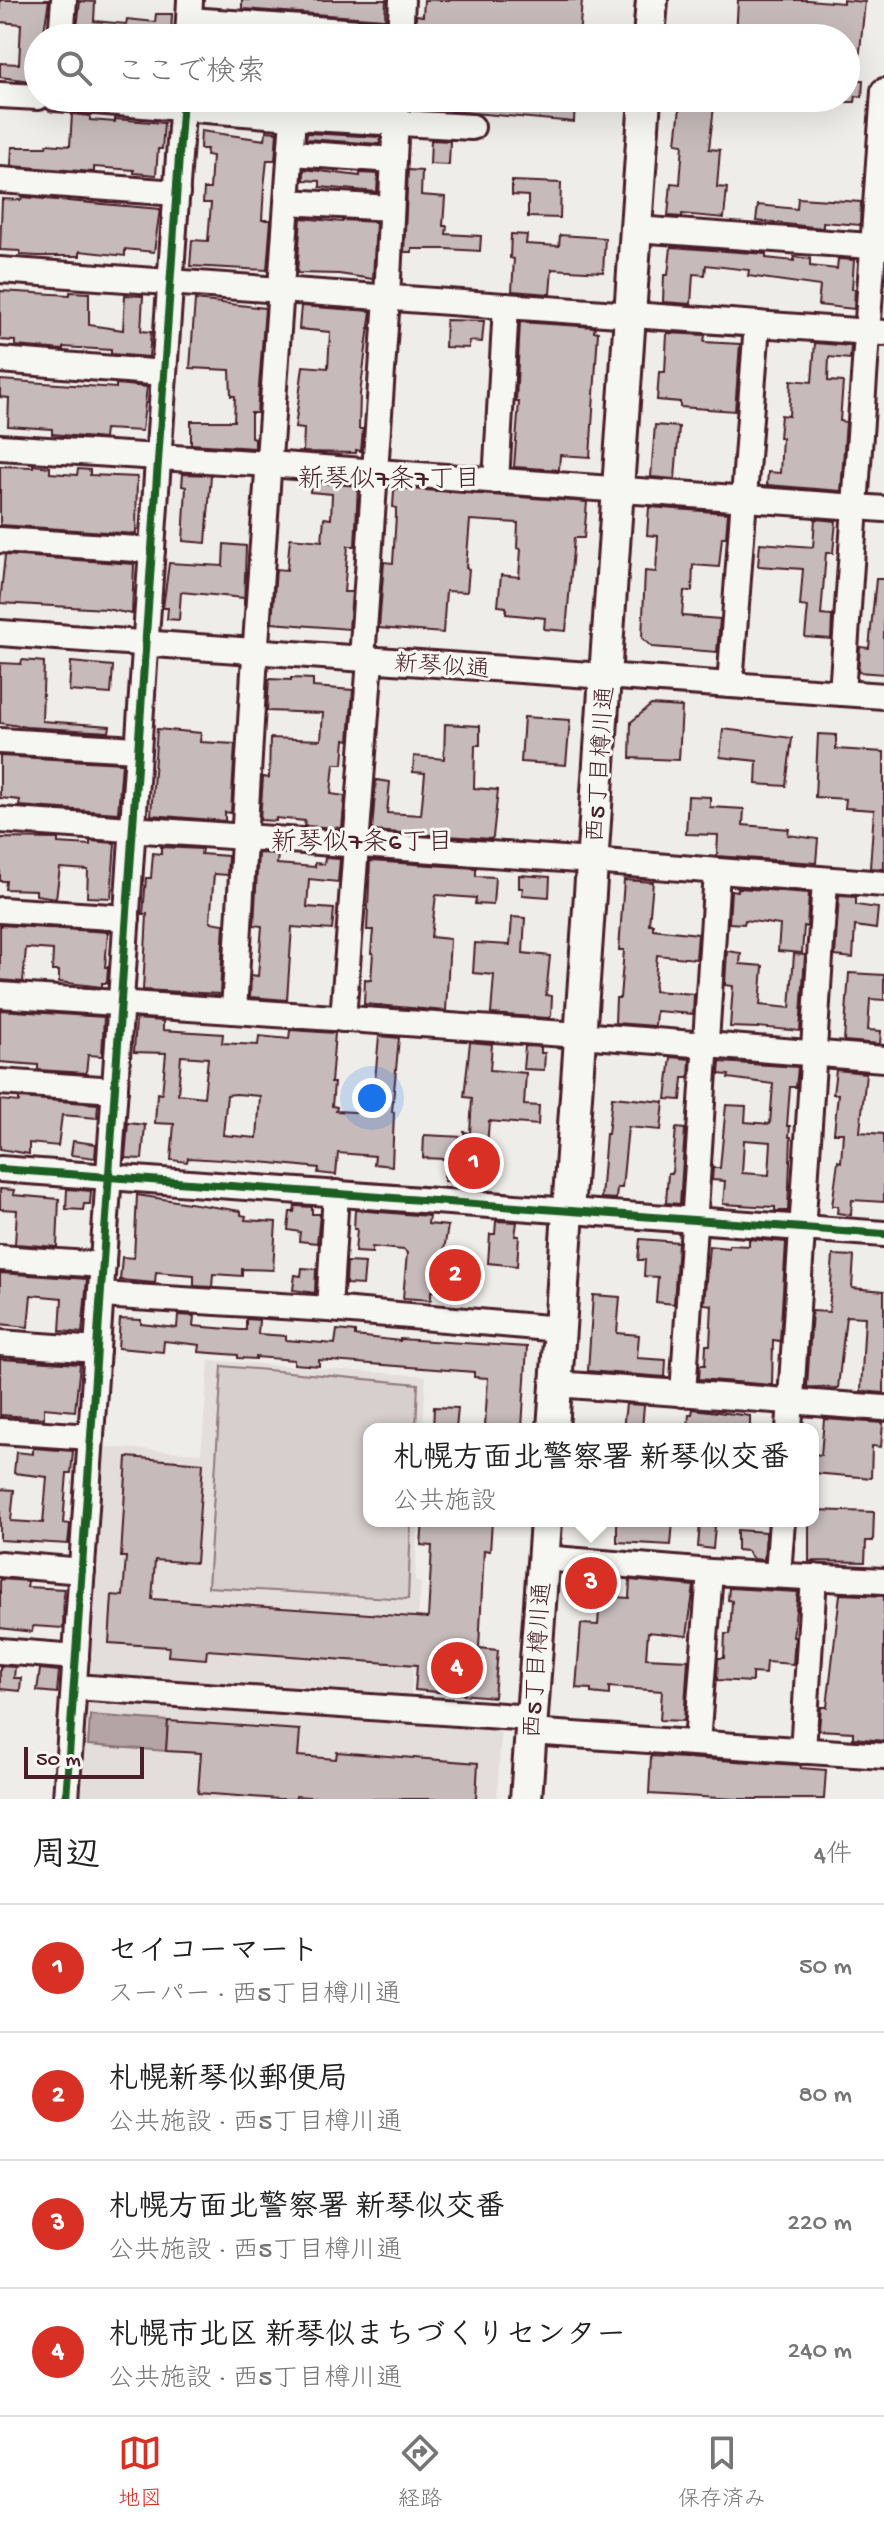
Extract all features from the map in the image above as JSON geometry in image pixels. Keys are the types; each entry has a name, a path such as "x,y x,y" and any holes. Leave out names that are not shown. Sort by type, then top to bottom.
{"main road":[{"path":"650,24 652,0"},
{"name":"西5丁目樽川通","path":"553,1423 644,112"},
{"name":"西5丁目樽川通","path":"526,1799 546,1527"}],"street":[{"path":"62,24 64,0"},
{"path":"401,24 402,0"},
{"path":"189,19 251,24"},
{"path":"842,693 854,507 875,332 884,91"},
{"path":"0,95 24,96"},
{"path":"66,1799 182,112"},
{"path":"254,112 472,127"},
{"path":"343,1019 356,846 396,112"},
{"path":"234,1011 255,651 293,117"},
{"path":"291,153 394,160"},
{"path":"0,180 177,193"},
{"path":"288,202 391,208"},
{"path":"636,229 879,247"},
{"path":"0,270 875,332"},
{"path":"496,481 506,306"},
{"path":"730,685 757,324"},
{"path":"0,360 164,373"},
{"path":"0,447 884,509"},
{"path":"0,540 152,550"},
{"name":"新琴似通","path":"0,633 884,696"},
{"path":"0,741 137,749"},
{"path":"0,820 884,884"},
{"path":"683,1394 717,872"},
{"path":"789,1423 825,881"},
{"path":"0,910 127,918"},
{"path":"0,995 884,1059"},
{"path":"0,1082 115,1090"},
{"path":"0,1169 884,1234"},
{"path":"329,1309 336,1193"},
{"path":"0,1258 103,1265"},
{"path":"101,1295 329,1309 559,1329"},
{"path":"0,1343 97,1350"},
{"path":"556,1384 884,1408"},
{"path":"0,1431 91,1437"},
{"path":"778,1574 782,1527"},
{"path":"543,1558 710,1572 884,1581"},
{"path":"0,1564 82,1571"},
{"path":"697,1743 710,1572"},
{"path":"803,1751 814,1577"},
{"path":"0,1651 76,1657"},
{"path":"74,1687 531,1725 697,1743 884,1756"}],"shaded area":[{"path":"209,1360 426,1376 423,1423 363,1423 363,1527 418,1527 415,1581 421,1583 411,1696 92,1675 88,1669 105,1447 201,1453"},
{"path":"222,1366 418,1384 416,1423 363,1423 363,1527 411,1527 408,1599 208,1587"},
{"path":"91,1699 498,1729 501,1735 497,1799 79,1799 85,1705"},
{"path":"90,1715 168,1721 166,1751 88,1745"}],"building":[{"path":"0,0 49,0 45,24 24,24 24,80 0,77 0,63 19,64 21,24 0,22"},
{"path":"242,0 386,0 385,19 242,9"},
{"path":"424,0 582,0 580,24 416,24 416,15 423,16"},
{"path":"738,0 865,2 860,51 860,24 737,24"},
{"path":"80,1 95,2 94,21 126,24 78,24"},
{"path":"156,14 172,14 172,24 126,24 127,19 155,22"},
{"path":"860,80 863,80 860,97"},
{"path":"461,112 574,112 574,122"},
{"path":"679,112 713,112 709,149 720,150 717,187 727,188 724,218 682,214 682,217 668,216 671,183 680,184 683,144 676,143"},
{"path":"72,114 90,116 90,120 164,123 156,175 94,167 94,172 11,166 12,147 70,146"},
{"path":"201,131 265,140 266,131 277,132 275,160 267,160 264,188 262,220 271,220 267,270 190,266 192,240 208,241 211,203 203,203 204,189 210,189 212,156 206,155 207,149 200,149"},
{"path":"307,133 380,137 380,144 306,139"},
{"path":"431,140 450,141 449,165 430,164"},
{"path":"304,169 360,176 360,173 378,174 377,192 320,187 320,181 304,180"},
{"path":"408,170 422,171 421,195 445,197 443,226 447,226 446,234 481,236 480,251 412,249 412,252 404,252"},
{"path":"512,181 561,183 560,218 528,217 528,196 512,195"},
{"path":"22,197 160,209 154,252 125,249 125,256 80,251 80,256 38,256 0,250 2,199 21,200"},
{"path":"798,198 861,202 860,225 823,222 823,228 756,221 758,205 797,209"},
{"path":"301,218 376,222 373,279 297,273"},
{"path":"511,234 527,235 526,244 559,246 560,235 605,238 603,272 552,269 550,294 512,291 514,259 510,258"},
{"path":"671,247 766,254 766,258 794,261 794,257 810,259 810,266 837,269 838,259 854,260 854,309 818,305 820,286 748,276 749,270 706,265 705,275 693,274 691,304 663,302 664,275 668,275"},
{"path":"0,291 70,295 70,292 89,293 89,325 123,330 125,295 143,296 141,331 151,332 149,357 111,354 111,350 15,346 15,341 0,340"},
{"path":"195,300 265,308 257,413 251,413 251,437 255,438 255,448 191,444 191,421 234,421 235,396 231,396 230,370 190,368"},
{"path":"301,306 371,311 360,394 361,451 356,450 356,453 303,452 304,429 295,428 303,366 328,368 330,332 299,329"},
{"path":"446,320 484,321 482,342 469,341 469,348 445,347"},
{"path":"520,322 595,327 594,331 598,332 590,457 560,455 559,470 514,467"},
{"path":"667,333 705,335 704,342 740,344 735,411 680,407 680,402 657,400 659,372 665,372"},
{"path":"815,343 851,346 850,359 829,357 828,381 843,382 840,421 846,422 841,491 767,485 768,472 780,473 781,415 789,416 791,380 812,382"},
{"path":"0,380 116,388 116,384 147,387 142,431 105,429 104,439 52,434 52,429 8,426 9,398 0,397"},
{"path":"655,425 679,427 675,479 651,477"},
{"path":"0,466 50,467 50,473 77,475 78,469 90,470 90,475 137,477 136,534 0,525"},
{"path":"183,474 211,475 206,543 183,541 186,487 182,486"},
{"path":"311,482 358,486 355,546 348,546 344,592 352,592 349,629 272,623 276,569 287,570 290,538 322,541 324,518 331,519 332,494 310,492"},
{"path":"397,488 587,502 584,538 574,538 566,631 544,629 545,618 506,614 506,607 498,606 501,575 519,577 521,549 517,548 518,523 470,520 467,592 446,591 443,633 379,628 384,562 393,563 396,508 393,507"},
{"path":"649,507 728,513 719,567 693,565 692,591 684,591 682,616 720,619 717,652 652,647 642,638 645,571 656,572 658,536 647,535"},
{"path":"815,519 836,521 833,553 826,553 821,615 832,616 831,639 805,637 808,607 800,606 803,569 758,566 760,543 813,547"},
{"path":"224,544 246,546 244,606 244,598 181,592 179,620 167,619 168,608 163,608 169,563 223,566"},
{"path":"5,555 134,564 132,614 106,609 0,603"},
{"path":"876,579 884,579 884,674 858,672 860,647 869,648"},
{"path":"22,660 44,662 42,721 110,726 109,732 0,723 0,663 21,664"},
{"path":"71,662 113,666 111,694 69,691"},
{"path":"269,679 313,679 313,687 353,690 349,740 345,739 343,764 334,764 331,794 345,796 342,828 304,826 305,821 276,818 276,821 260,820 263,777 269,778 270,738 321,740 323,713 267,711"},
{"path":"651,705 682,707 679,760 630,758 631,722"},
{"path":"524,717 570,720 566,765 521,762"},
{"path":"445,724 480,726 480,745 475,745 474,788 498,790 493,837 372,831 376,780 390,782 387,813 421,815 425,773 413,772 414,756 444,759"},
{"path":"157,729 201,733 200,742 235,744 231,813 225,812 225,821 151,815"},
{"path":"723,729 792,738 786,786 756,784 757,761 720,757"},
{"path":"818,734 836,735 836,749 884,752 884,869 870,868 874,810 845,808 846,799 815,797"},
{"path":"0,756 122,763 118,813 19,806 20,800 0,798"},
{"path":"688,796 710,797 710,807 744,809 743,825 789,829 788,835 818,839 816,863 717,856 718,835 686,834"},
{"path":"0,838 58,839 58,843 90,845 90,841 115,843 111,898 87,897 88,870 60,868 56,898 36,895 36,890 5,889 6,881 0,881"},
{"path":"161,847 202,849 201,854 228,856 227,875 214,874 210,922 224,924 220,994 143,990 146,878 151,878 153,853 161,854"},
{"path":"258,853 278,854 277,864 315,867 315,863 324,864 325,858 340,859 338,882 309,879 307,907 334,909 332,930 292,927 287,1000 250,997 251,975 258,976 262,926 254,925"},
{"path":"370,861 476,868 476,876 495,877 493,905 475,904 476,898 436,895 431,937 450,939 446,1011 364,1004 365,979 371,980 373,953 373,930 367,930"},
{"path":"519,875 550,877 549,897 522,895"},
{"path":"624,880 653,882 649,924 653,924 653,929 698,934 696,959 657,955 654,991 694,994 693,1014 656,1011 655,1026 615,1023 624,950 619,950"},
{"path":"738,888 809,893 802,953 778,951 780,925 745,920 744,924 729,923 731,890 738,891"},
{"path":"839,896 856,897 856,905 878,908 876,929 855,926 853,958 835,956"},
{"path":"512,917 525,918 523,953 550,956 546,995 552,996 551,1016 548,1018 491,1014 494,975 473,973 475,943 510,945"},
{"path":"0,925 108,932 107,983 102,983 102,987 59,982 59,971 52,971 53,950 26,948 23,982 0,980"},
{"path":"727,951 741,953 740,964 763,966 760,1005 790,1008 794,954 805,955 800,1031 730,1027 733,986 725,985"},
{"path":"849,973 884,975 884,1000 870,999 868,1030 881,1031 880,1044 844,1041"},
{"path":"0,1010 104,1017 102,1056 88,1055 86,1073 38,1070 38,1065 0,1062"},
{"path":"136,1019 163,1021 163,1030 223,1034 222,1043 258,1045 259,1036 289,1039 290,1030 335,1033 332,1106 337,1107 336,1111 372,1113 379,1036 399,1038 392,1112 392,1166 374,1164 375,1156 338,1153 336,1175 318,1173 319,1168 271,1163 188,1158 187,1162 171,1160 174,1124 155,1123 157,1093 162,1094 166,1053 134,1052","holes":["181,1056 208,1058 204,1097 178,1094","227,1095 260,1096 257,1138 223,1135"]},
{"path":"470,1042 492,1044 490,1070 526,1073 524,1105 539,1106 538,1125 489,1121 484,1184 444,1181 445,1159 423,1158 424,1135 464,1137 464,1132 470,1133 472,1098 464,1097"},
{"path":"525,1046 541,1047 541,1053 545,1053 544,1070 523,1069"},
{"path":"671,1057 690,1059 689,1078 683,1078 681,1100 666,1099"},
{"path":"720,1062 798,1067 796,1087 790,1087 787,1126 790,1126 791,1137 788,1211 775,1211 775,1207 723,1204 725,1181 712,1180 713,1168 720,1168 726,1105 746,1106 745,1122 770,1124 773,1084 719,1074","holes":["744,1140 771,1142 769,1175 742,1173"]},
{"path":"836,1070 866,1073 860,1132 884,1134 884,1202 852,1200 851,1215 837,1213 838,1206 832,1206 843,1133 834,1133 838,1094 833,1094"},
{"path":"612,1097 664,1102 661,1130 628,1127 622,1188 617,1188 616,1199 601,1198"},
{"path":"19,1098 98,1104 97,1118 62,1115 58,1146 29,1143 29,1154 0,1149 0,1100 19,1102"},
{"path":"128,1123 145,1125 142,1159 125,1158"},
{"path":"676,1128 685,1129 680,1204 666,1203"},
{"path":"73,1141 96,1144 95,1158 71,1155"},
{"path":"0,1189 14,1190 13,1195 59,1199 57,1247 15,1244 17,1210 0,1209"},
{"path":"67,1189 91,1191 90,1204 84,1204 83,1210 66,1209"},
{"path":"137,1195 241,1211 241,1215 246,1216 245,1220 276,1222 273,1270 242,1269 242,1276 213,1274 212,1287 194,1286 194,1275 156,1272 155,1283 120,1280 122,1257 134,1258"},
{"path":"295,1206 312,1207 312,1214 320,1214 317,1243 299,1241 300,1232 288,1230 290,1212 294,1212"},
{"path":"355,1210 429,1216 428,1224 448,1226 443,1256 471,1258 468,1293 431,1291 431,1300 403,1298 407,1253 404,1250 372,1247 372,1253 355,1252"},
{"path":"496,1221 517,1222 517,1266 488,1263 490,1234 495,1234"},
{"path":"640,1239 678,1242 674,1304 656,1302 658,1277 644,1276 645,1260 638,1260"},
{"path":"749,1239 786,1242 780,1341 773,1340 772,1385 699,1379 700,1365 705,1365 706,1345 710,1345 712,1305 704,1304 709,1246 749,1246"},
{"path":"833,1255 854,1256 852,1288 884,1291 884,1393 861,1391 865,1317 846,1316 838,1388 807,1387 812,1311 829,1312"},
{"path":"347,1262 365,1263 363,1285 346,1284"},
{"path":"302,1268 316,1269 315,1293 293,1290 295,1275 301,1276"},
{"path":"0,1273 87,1279 82,1333 60,1331 62,1298 31,1295 28,1327 0,1324"},
{"path":"593,1295 620,1297 617,1333 639,1335 637,1358 666,1360 665,1377 588,1371"},
{"path":"178,1315 194,1316 193,1326 240,1330 246,1330 246,1319 259,1320 258,1334 286,1336 286,1340 335,1344 337,1330 355,1332 355,1336 400,1341 527,1347 522,1423 485,1423 488,1378 474,1377 474,1372 319,1360 319,1366 294,1364 294,1360 238,1358 238,1355 199,1352 200,1345 164,1341 163,1352 118,1348 120,1319 177,1328"},
{"path":"0,1359 80,1364 75,1411 44,1408 44,1418 0,1415"},
{"path":"626,1404 644,1405 642,1423 624,1423"},
{"path":"434,1407 458,1408 457,1423 433,1423"},
{"path":"693,1409 750,1416 750,1423 688,1423 689,1414"},
{"path":"824,1419 883,1423 881,1447 872,1446 871,1478 819,1474"},
{"path":"33,1448 73,1451 71,1473 67,1473 63,1523 70,1524 68,1544 0,1540 0,1489 14,1490 11,1521 43,1523 47,1477 14,1473 16,1452 33,1454"},
{"path":"127,1457 203,1463 196,1563 155,1560 152,1599 428,1618 432,1546 421,1545 422,1527 492,1527 490,1551 484,1550 479,1648 498,1650 494,1697 415,1690 417,1665 207,1650 206,1659 168,1656 169,1647 109,1643 112,1595 123,1596 126,1557 121,1557"},
{"path":"819,1510 874,1512 873,1541 866,1541 865,1562 809,1561 809,1527 819,1527"},
{"path":"617,1527 672,1527 671,1545 617,1542"},
{"path":"700,1527 715,1527 713,1549 698,1547"},
{"path":"737,1530 766,1532 764,1560 753,1559 747,1551 737,1550"},
{"path":"579,1576 603,1578 602,1591 578,1590"},
{"path":"0,1579 28,1581 27,1587 64,1589 63,1628 33,1626 32,1632 0,1628"},
{"path":"630,1580 694,1586 687,1636 648,1632 646,1658 688,1660 684,1721 660,1720 662,1691 609,1687 609,1695 576,1688 581,1624 598,1625 600,1596 629,1598"},
{"path":"729,1588 798,1592 793,1664 766,1662 765,1674 752,1673 752,1682 717,1680 718,1658 724,1658 725,1634 730,1634 732,1601 728,1600"},
{"path":"840,1594 884,1596 884,1741 853,1738 853,1732 819,1730 821,1707 827,1707"},
{"path":"0,1666 15,1667 14,1678 21,1678 20,1691 0,1689"},
{"path":"40,1669 59,1671 57,1693 37,1691"},
{"path":"168,1721 300,1730 298,1756 336,1759 337,1752 478,1763 476,1799 296,1796 296,1799 279,1799 198,1793 201,1753 166,1751"},
{"path":"651,1756 800,1765 801,1768 826,1770 824,1799 737,1799 649,1794"}],"cycle path":[{"path":"66,1799 182,112"},
{"path":"0,1169 884,1234"}],"place":[{"name":"セイコーマート","path":"474,1163"},
{"name":"札幌新琴似郵便局","path":"455,1275"},
{"name":"札幌方面北警察署 新琴似交番","path":"591,1583"},
{"name":"札幌市北区 新琴似まちづくりセンター","path":"457,1668"}],"district":[{"name":"新琴似7条7丁目","path":"389,477"},
{"name":"新琴似7条6丁目","path":"362,840"}]}
